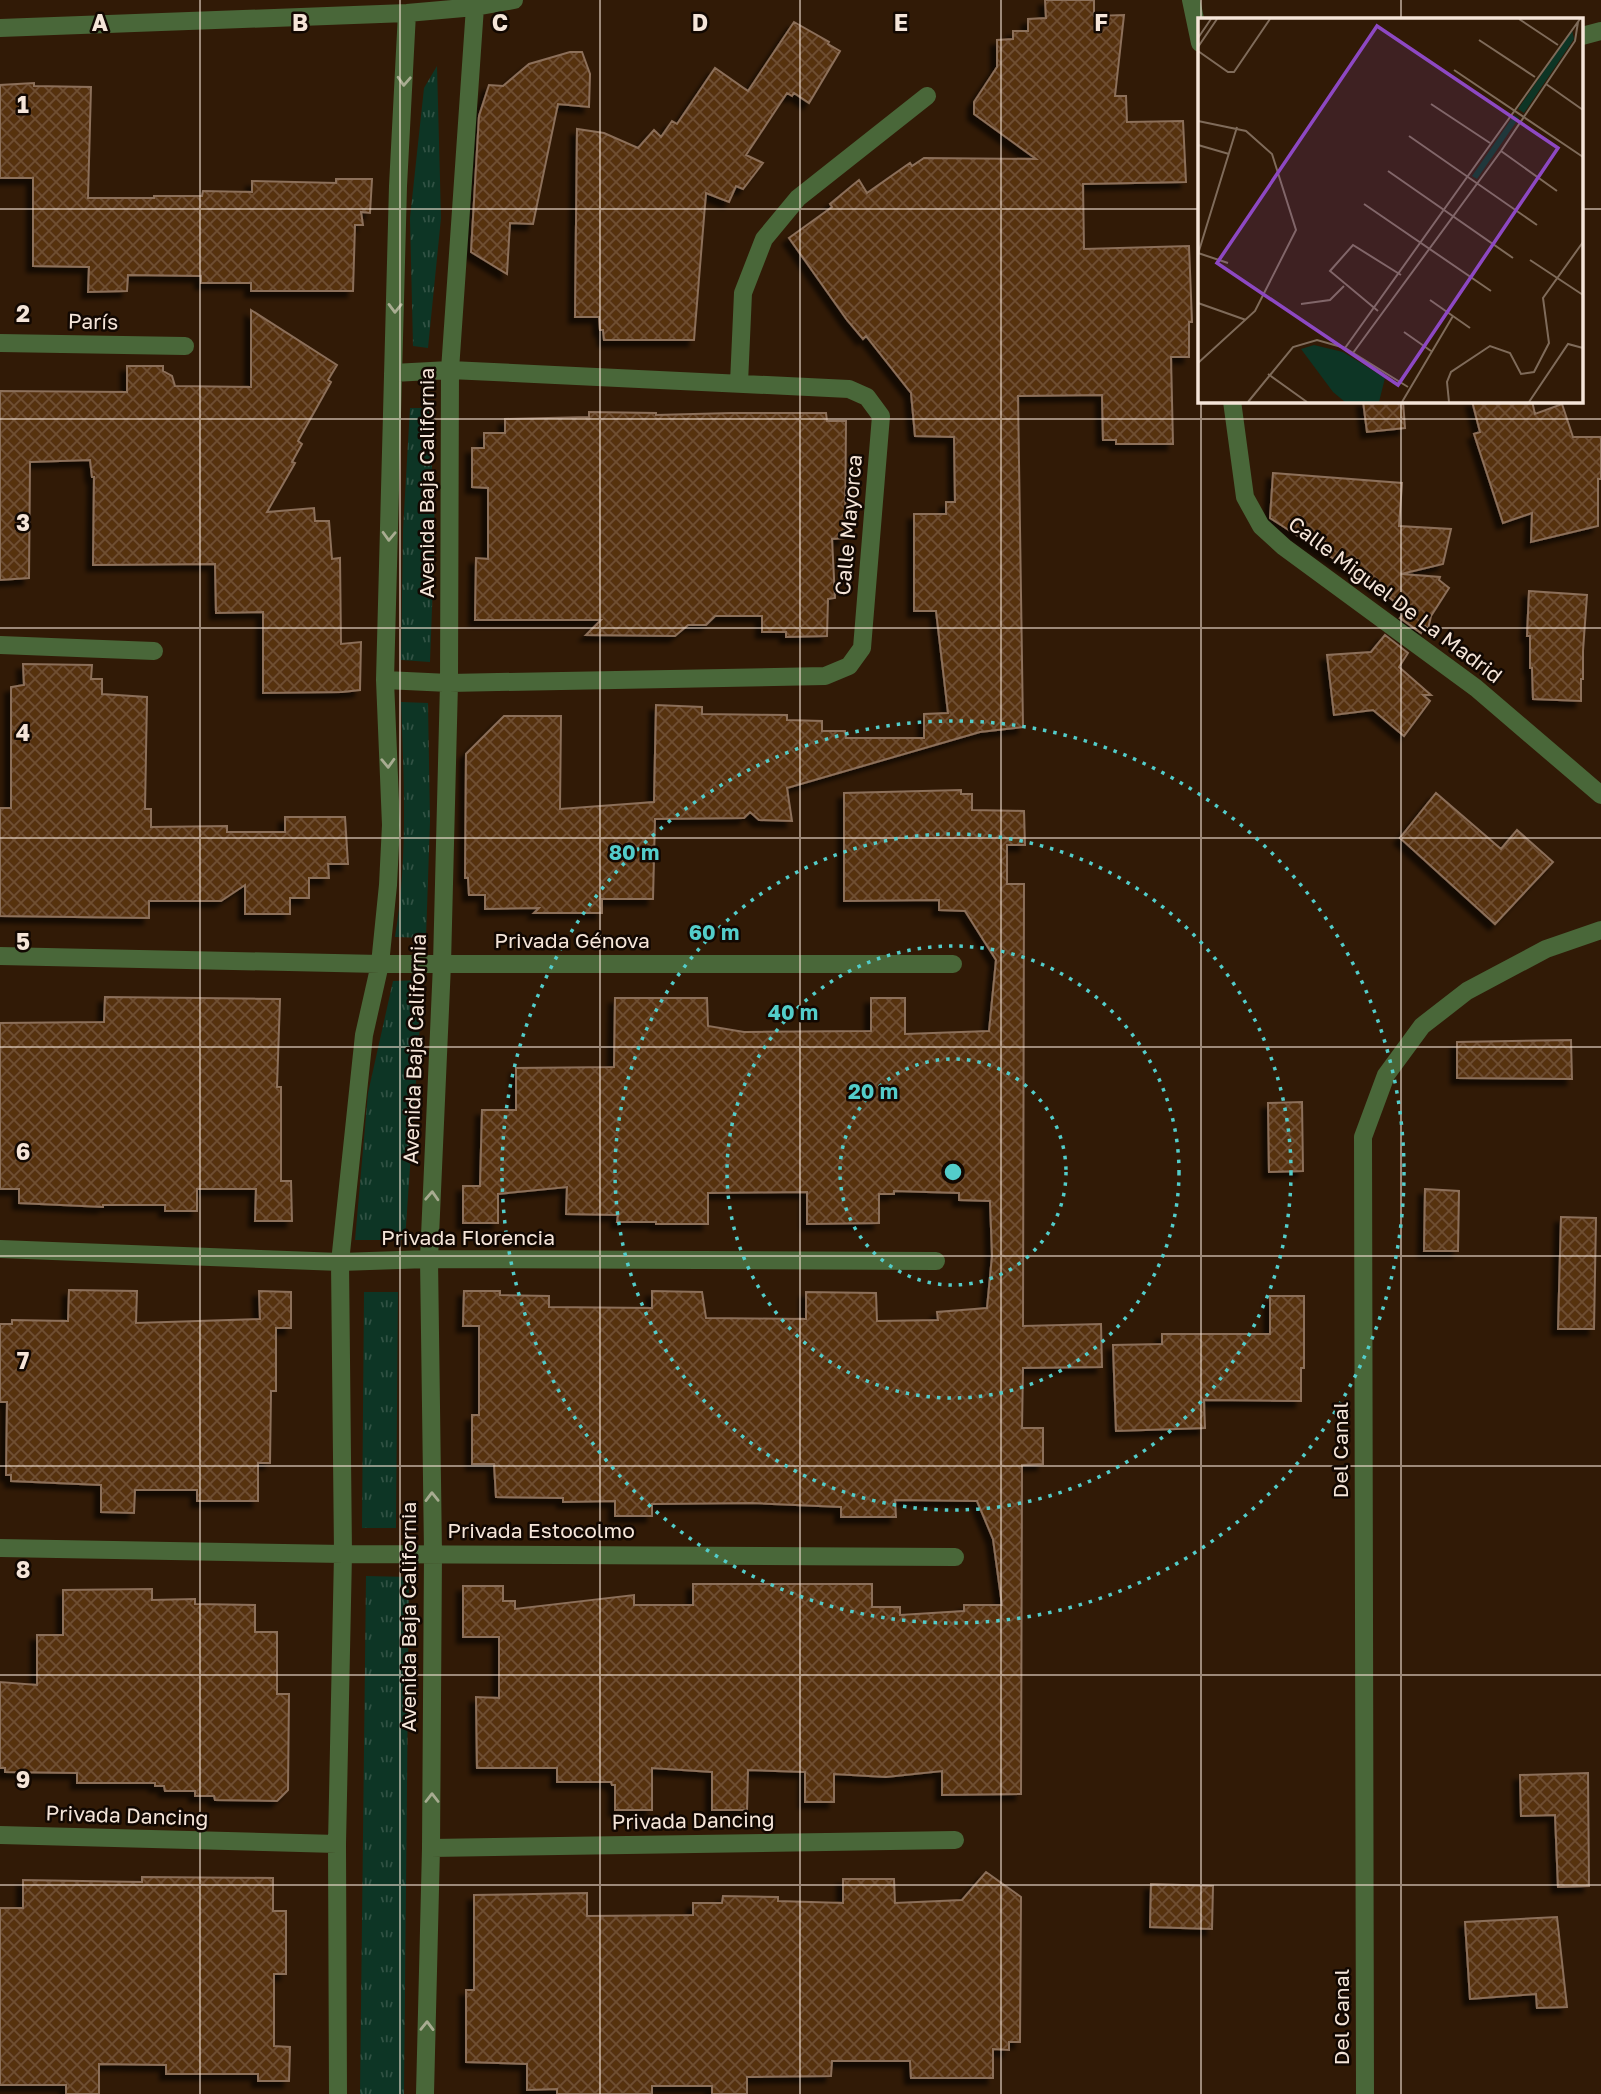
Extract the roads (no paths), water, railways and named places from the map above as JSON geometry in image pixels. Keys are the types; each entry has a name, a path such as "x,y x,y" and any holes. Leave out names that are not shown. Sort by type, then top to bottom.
{"street":[{"path":"0,28 407,13 475,7 514,0"},
{"path":"1191,0 1198,33"},
{"name":"Avenida Baja California","path":"425,2094 431,1848 433,1553 429,1259 442,964 449,683 450,370 475,7"},
{"name":"Avenida Baja California","path":"338,2094 337,1844 343,1554 340,1262 364,1035 380,964 388,885 391,825 385,680 398,186 407,13"},
{"path":"1584,35 1601,31"},
{"path":"739,383 743,293 764,239 798,198 927,96"},
{"name":"París","path":"0,343 185,346"},
{"name":"Calle Mayorca","path":"385,680 449,683 825,676 849,666 862,649 881,416 867,397 849,389 450,370 393,373"},
{"name":"Calle Miguel De La Madrid","path":"1231,402 1245,498 1261,526 1284,547 1476,688 1601,795"},
{"path":"0,645 154,651"},
{"name":"Del Canal","path":"1365,2094 1363,1137 1386,1075 1422,1026 1468,991 1546,949 1601,930"},
{"path":"0,956 380,964"},
{"name":"Privada Génova","path":"380,964 953,964"},
{"name":"Privada Florencia","path":"0,1249 340,1262 429,1259 936,1261"},
{"name":"Privada Estocolmo","path":"0,1548 343,1554 955,1557"},
{"name":"Privada Dancing","path":"0,1835 337,1844"},
{"name":"Privada Dancing","path":"431,1848 955,1840"}]}
